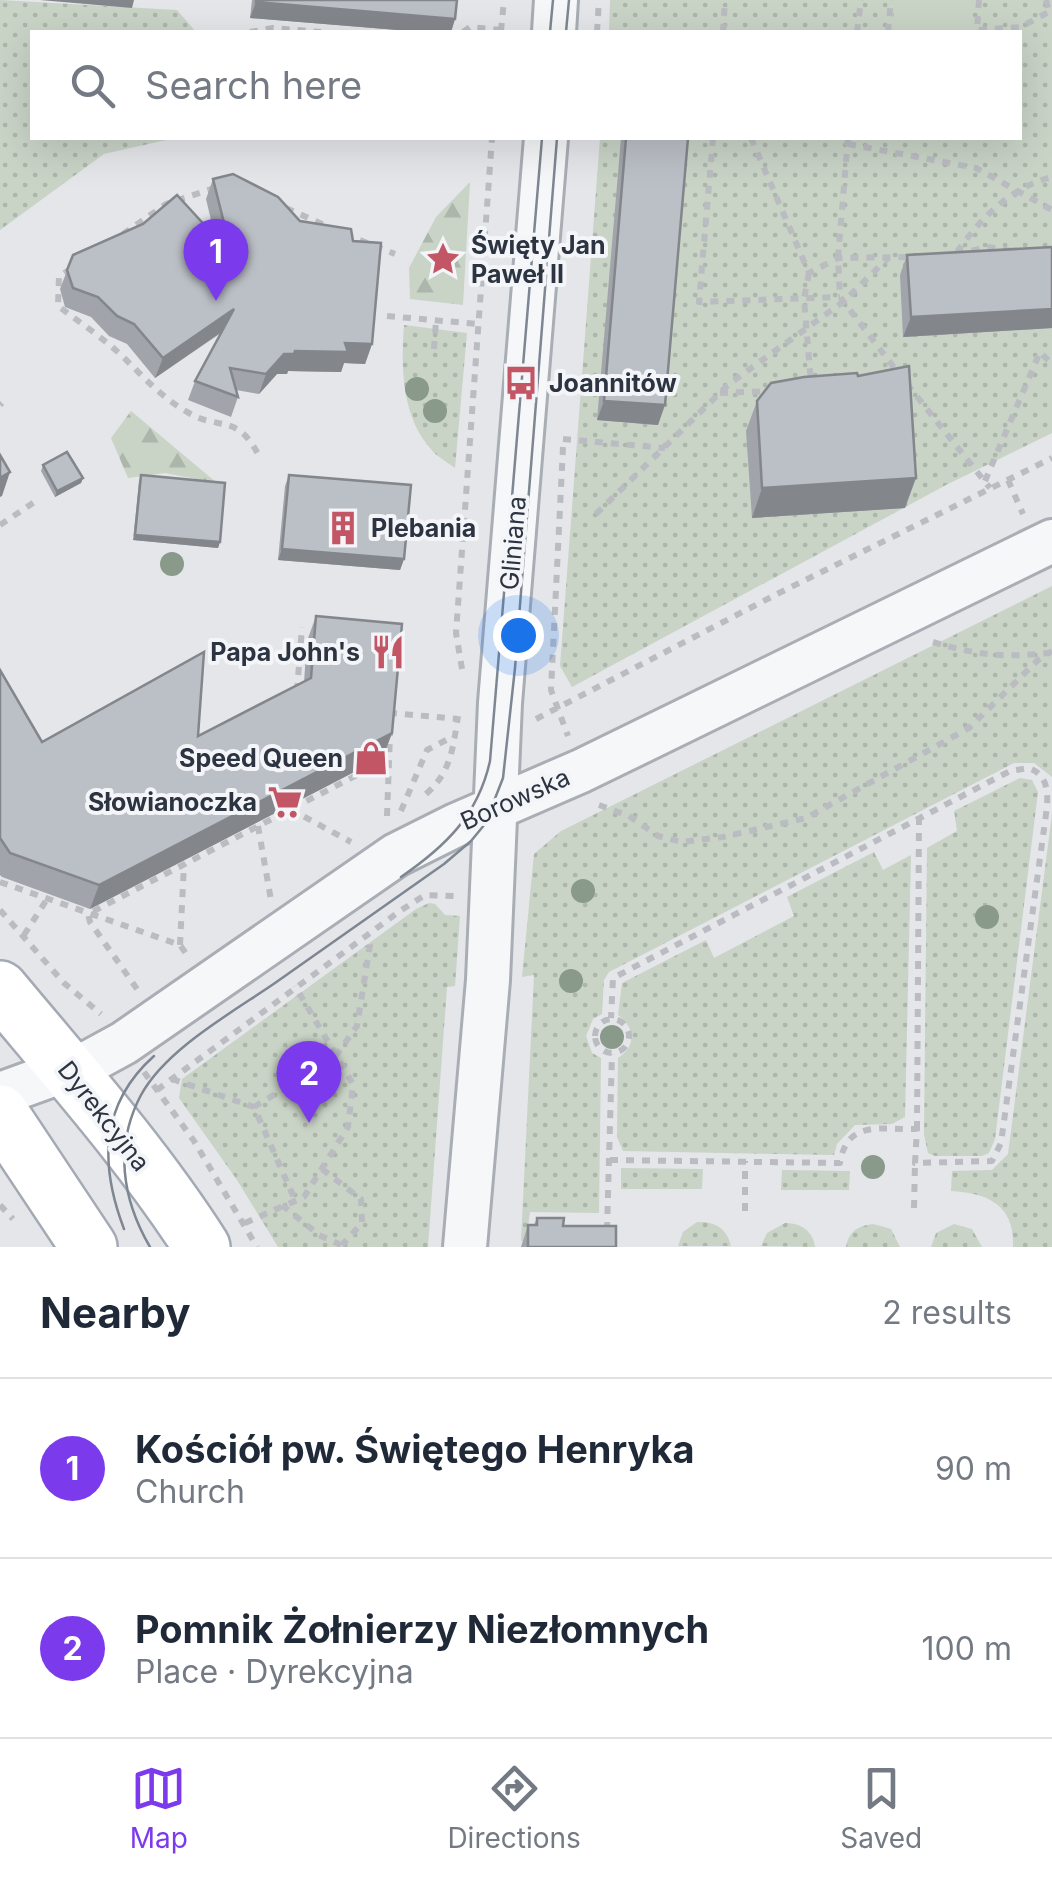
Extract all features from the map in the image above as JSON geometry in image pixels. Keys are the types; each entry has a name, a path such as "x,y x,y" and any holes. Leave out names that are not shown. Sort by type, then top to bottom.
{"main road":[{"name":"Dyrekcyjna","path":"0,989 168,1196 223,1235"},
{"path":"0,1113 88,1247"}],"street":[{"path":"554,30 556,0"},
{"name":"Gliniana","path":"465,1247 487,996 493,808 546,140"},
{"name":"Borowska","path":"0,1094 69,1070 124,1043 396,855 580,771 1038,530"}],"path":[{"path":"501,30 504,0"},
{"path":"597,30 599,0"},
{"path":"722,30 725,0"},
{"path":"857,30 860,0"},
{"path":"888,30 891,0"},
{"path":"976,30 980,0"},
{"path":"987,30 1021,27 1051,11 1046,0"},
{"path":"262,30 297,30"},
{"path":"466,30 491,30"},
{"path":"464,679 456,633 492,140"},
{"path":"713,140 699,302 841,300"},
{"path":"753,140 809,273 804,299 812,390 824,389"},
{"path":"987,485 841,300 838,258 848,141 976,168 1052,210"},
{"path":"956,254 976,225 1018,192 1052,177"},
{"path":"114,240 166,204 226,185"},
{"path":"282,206 395,254"},
{"path":"942,256 988,247 1017,252"},
{"path":"809,273 838,258 924,256"},
{"path":"596,514 720,393 767,354 806,330 889,257"},
{"path":"73,267 59,276 58,306 118,352 149,386 192,416 247,434 258,454"},
{"path":"387,316 478,324"},
{"path":"434,350 436,321"},
{"path":"987,485 1040,352 1052,364"},
{"path":"889,384 906,383"},
{"path":"720,393 775,391"},
{"path":"570,742 551,690 563,438 665,448"},
{"path":"535,720 987,485 1008,480 1052,458"},
{"path":"1008,480 1038,530"},
{"path":"0,525 36,501"},
{"path":"296,699 302,627"},
{"path":"927,640 978,656 1007,658 1051,652"},
{"path":"598,804 628,816 658,836 682,842 724,837 806,818 969,728 1051,652"},
{"path":"387,822 394,693"},
{"path":"455,736 427,750 400,813 444,776 452,757 460,706"},
{"path":"392,713 458,719"},
{"path":"88,914 388,759"},
{"path":"611,1018 614,978 1019,768 1037,771 1048,792 999,1152 992,1161 916,1163"},
{"path":"290,809 357,845"},
{"path":"914,1208 918,820"},
{"path":"258,826 272,906"},
{"path":"184,864 180,945 190,960"},
{"path":"0,882 180,945"},
{"path":"258,1247 223,1235 157,1090 366,934 425,895 454,896"},
{"path":"24,934 47,898"},
{"path":"0,910 64,983 106,1018"},
{"path":"88,914 140,994"},
{"path":"254,1107 335,1057 357,1026 370,945 366,934"},
{"path":"223,1235 304,1197 348,1127 353,1084 295,986"},
{"path":"611,1018 620,1020 629,1035 621,1051 612,1054 600,1049 594,1036 599,1024 611,1018"},
{"path":"607,1230 612,1054"},
{"path":"172,1079 254,1107 295,1200"},
{"path":"610,1160 840,1163 843,1145 852,1134 862,1130 916,1129"},
{"path":"745,1211 746,1161"},
{"path":"282,1205 319,1235 344,1246 362,1223 361,1199 322,1170"}],"green space":[{"path":"0,0 177,10 194,30 30,30 30,140 166,140 104,154 0,230"},
{"path":"610,0 1052,0 1052,433 948,484 572,687 560,666 600,140 1022,140 1022,30 609,30"},
{"path":"895,0 974,0 971,30 892,30"},
{"path":"470,182 463,305 410,299 409,268 436,217"},
{"path":"404,325 467,333 455,468 432,451 413,420 403,373"},
{"path":"131,411 217,483 165,473 128,478 111,438"},
{"path":"1052,586 1052,777 1034,763 1014,763 609,972 604,980 602,1014 593,1019 586,1036 592,1053 601,1058 599,1213 530,1212 526,1242 521,1241 534,975 522,977 534,854 561,831"},
{"path":"1020,778 1032,780 1038,792 995,1139 989,1153 982,1156 935,1156 928,1153 924,1135 927,848 957,831 954,811"},
{"path":"1052,814 1052,1247 1013,1247 1004,1211 977,1195 951,1191 952,1171 992,1170 1008,1154"},
{"path":"874,852 883,870 911,855 905,1117 892,1124 855,1125 837,1144 834,1155 623,1151 617,1137 618,1058 632,1037 618,1015 622,983 706,940 714,958 794,916 787,897"},
{"path":"429,903 445,915 460,916 455,986 447,987 428,1247 278,1247 179,1098 182,1079"},
{"path":"621,1168 703,1169 702,1189 621,1189"},
{"path":"782,1170 850,1171 849,1190 781,1190"},
{"path":"697,1222 719,1227 731,1246 678,1246 683,1232"},
{"path":"785,1223 805,1229 815,1247 761,1246 767,1233"},
{"path":"873,1224 891,1229 900,1247 846,1247 855,1230"},
{"path":"954,1224 972,1229 982,1247 931,1247 936,1233"}],"building":[{"path":"256,0 457,0 455,19"},
{"path":"626,140 688,140 665,405 604,401"},
{"path":"233,174 278,197 300,221 351,229 353,241 381,243 372,344 345,343 348,352 284,354 266,374 230,368 238,397 195,381 234,309 163,358 134,324 117,316 98,297 73,288 67,270 73,255 143,224 177,195 232,255 213,179"},
{"path":"1052,247 1052,309 911,317 907,255"},
{"path":"909,366 916,478 762,488 757,401 771,383 804,377 857,373 858,376"},
{"path":"67,452 83,478 57,491 43,465"},
{"path":"0,455 10,472 0,478"},
{"path":"141,475 225,483 220,542 135,535"},
{"name":"Plebania","path":"289,475 411,485 404,559 282,549"},
{"path":"316,616 402,624 392,733 99,885 10,853 0,838 0,670 42,742 204,652 198,736 311,678"},
{"path":"537,1218 564,1218 563,1226 616,1226 616,1247 528,1247 528,1225 537,1225"}],"tram line":[{"path":"550,30 553,0"},
{"path":"566,30 569,0"},
{"path":"401,877 458,828 477,798 490,761 542,140"},
{"path":"150,1247 133,1210 125,1153 132,1114 152,1078 183,1047 471,841 485,824 503,778 557,140"},
{"path":"124,1229 111,1182 109,1137 123,1095 154,1056"}],"place":[{"name":"Święty Jan Paweł II","path":"443,259"},
{"name":"Kościół pw. Świętego Henryka","path":"216,301"},
{"name":"Joannitów","path":"521,383"},
{"name":"Plebania","path":"343,528"},
{"name":"Papa John's","path":"388,652"},
{"name":"Speed Queen","path":"371,758"},
{"name":"Słowianoczka","path":"285,802"},
{"name":"Pomnik Żołnierzy Niezłomnych","path":"309,1123"}]}
